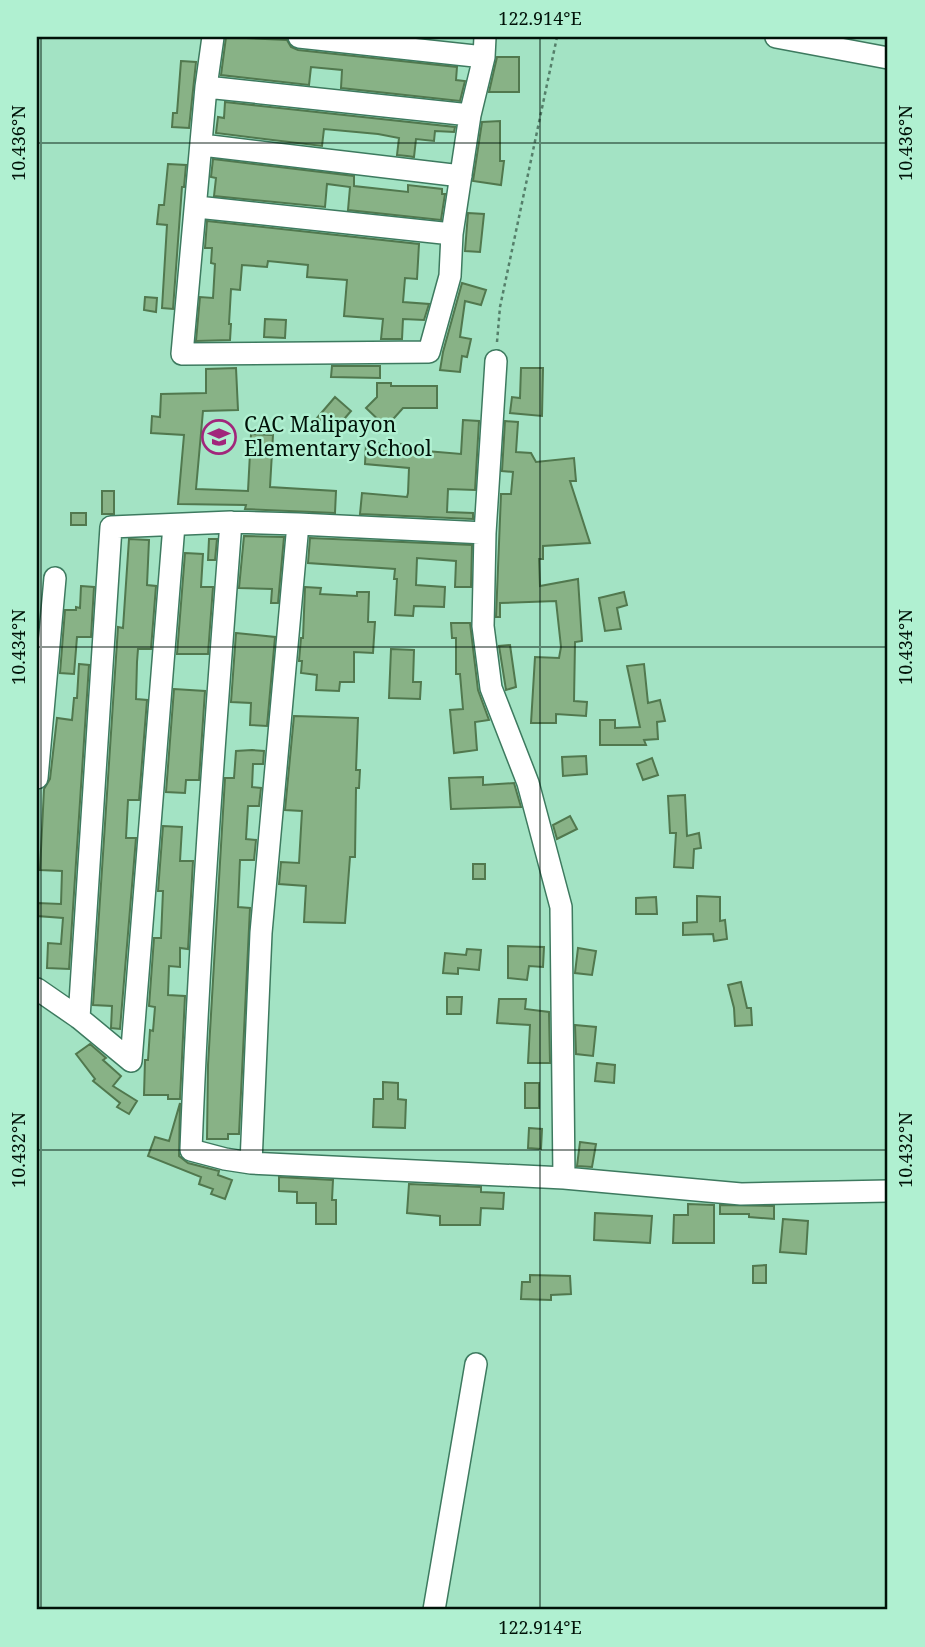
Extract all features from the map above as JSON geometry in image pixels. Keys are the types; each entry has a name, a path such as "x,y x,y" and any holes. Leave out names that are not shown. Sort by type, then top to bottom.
{"street":[{"path":"213,37 206,87 183,354 429,352 450,276 452,234 470,116 484,47 299,37"},
{"path":"776,37 846,44 888,58"},
{"path":"206,87 470,116"},
{"path":"202,145 461,176"},
{"path":"197,206 452,234"},
{"path":"496,361 485,533 483,626 491,688 528,783 561,907 564,1178"},
{"path":"79,1018 111,527 231,522 485,533"},
{"path":"231,522 206,852 191,1150 251,1163 564,1178 741,1194 888,1191"},
{"path":"251,1163 261,933 298,524"},
{"path":"37,989 79,1018 131,1061 174,525"},
{"path":"37,609 55,578 37,778"},
{"path":"434,1610 476,1364"}],"path":[{"path":"496,361 500,307 556,37"}],"building":[{"path":"226,37 287,40 291,47 298,50 457,67 456,80 465,81 460,101 341,88 342,70 311,67 309,85 221,75"},
{"path":"497,57 519,57 519,92 489,92"},
{"path":"181,61 196,62 189,128 172,127 173,113 177,113"},
{"path":"225,102 455,127 454,132 435,131 434,141 416,139 414,157 397,155 399,138 378,134 324,129 322,146 216,133 218,117 224,118"},
{"path":"500,121 500,161 504,161 501,185 473,181 482,122"},
{"path":"213,159 354,176 354,186 408,192 408,185 442,189 442,194 445,194 441,220 348,210 350,187 327,184 325,207 214,196 216,178 211,177"},
{"path":"168,164 186,165 173,309 162,308 167,225 157,224 159,205 164,205"},
{"path":"468,213 484,214 480,252 465,251"},
{"path":"207,221 419,244 417,279 405,278 403,302 429,304 424,320 403,319 402,339 381,339 383,319 344,316 347,280 307,277 308,265 268,261 267,267 242,265 240,290 231,289 230,340 196,341 200,297 213,298 215,264 211,263 212,248 205,248"},
{"path":"462,283 486,290 481,305 465,301 460,337 471,339 467,357 462,356 460,372 440,370 443,352"},
{"path":"145,297 157,298 156,312 144,310"},
{"path":"265,319 286,320 285,338 264,337"},
{"path":"332,366 380,366 380,378 331,377"},
{"path":"236,368 238,410 203,411 196,489 248,491 251,434 273,435 270,487 336,491 335,513 245,509 246,505 178,504 184,435 151,433 152,416 160,417 161,394 206,393 206,369"},
{"path":"521,368 543,368 542,416 510,413 512,397 520,398"},
{"path":"377,383 391,383 391,386 437,386 437,408 403,408 386,427 366,408 377,397"},
{"path":"335,397 351,411 333,432 317,418"},
{"path":"463,420 479,421 475,490 448,489 447,512 473,513 473,519 360,514 362,493 407,497 408,493 409,468 365,464 366,443 404,444 403,449 461,454"},
{"path":"505,421 518,422 516,452 531,453 536,462 574,458 576,481 570,481 590,543 543,546 543,559 539,559 540,586 578,579 582,641 575,642 574,701 587,702 586,716 556,714 556,723 531,723 535,657 559,658 561,647 556,601 500,603 500,617 496,617 501,494 511,494 513,472 502,471"},
{"path":"102,491 114,491 114,514 102,514"},
{"path":"71,513 86,513 86,525 71,525"},
{"path":"244,536 284,537 278,603 271,603 272,589 239,588"},
{"path":"310,538 472,545 471,587 455,587 456,561 417,558 416,585 445,587 444,607 414,606 413,616 395,615 395,569 308,563"},
{"path":"129,539 149,540 147,585 156,586 151,649 138,649 136,699 147,700 139,800 128,800 126,838 136,838 120,1029 111,1028 112,1006 93,1005 118,627 123,628"},
{"path":"209,539 217,539 215,560 208,560"},
{"path":"185,553 203,554 201,587 213,587 208,654 177,654"},
{"path":"81,586 94,587 91,637 77,637 74,674 60,673 65,610 80,608"},
{"path":"305,587 321,588 320,594 357,596 357,592 369,592 368,622 375,622 373,653 354,652 354,682 340,682 339,691 316,690 317,675 301,673 302,661 299,661 303,638"},
{"path":"624,592 627,605 617,608 621,629 605,631 599,598"},
{"path":"451,623 470,623 478,690 489,720 475,722 477,750 454,753 450,710 463,709 460,674 456,674 456,638 452,638"},
{"path":"236,633 275,637 267,726 250,725 251,703 231,702"},
{"path":"510,645 516,687 506,690 499,646"},
{"path":"391,649 414,650 413,682 421,682 420,699 389,698"},
{"path":"79,664 89,665 69,969 47,968 48,943 61,944 63,918 37,916 37,903 61,904 62,871 40,870 44,789 50,779 57,718 72,720 74,698 77,698"},
{"path":"644,664 648,703 660,700 665,721 657,722 658,739 644,740 646,745 600,745 600,720 615,720 615,728 640,727 627,666"},
{"path":"174,689 205,691 199,780 186,780 185,793 166,792"},
{"path":"294,716 358,718 356,770 360,770 359,788 356,788 355,857 350,857 345,923 304,922 306,886 279,884 281,862 299,863 302,811 285,810"},
{"path":"236,751 264,751 263,764 253,764 252,787 261,788 259,806 248,806 246,839 256,840 254,860 240,860 238,907 250,908 239,1134 228,1134 228,1139 207,1139 208,1065 225,778 234,778"},
{"path":"586,756 587,774 563,776 562,757"},
{"path":"652,758 658,775 643,780 637,764"},
{"path":"483,777 483,785 514,783 521,807 451,809 449,778"},
{"path":"685,795 687,836 699,833 701,848 694,849 693,868 674,867 676,833 670,833 668,796"},
{"path":"570,816 577,829 557,839 553,825"},
{"path":"163,826 182,827 180,861 193,861 188,949 180,948 180,967 169,966 168,995 185,996 180,1099 168,1099 168,1095 144,1095 145,1060 148,1060 155,1007 149,1006 154,938 161,938 163,891 158,891"},
{"path":"473,864 485,864 485,879 473,879"},
{"path":"697,896 720,897 720,921 725,920 727,939 714,941 713,934 683,935 683,923 697,922"},
{"path":"656,897 657,914 636,914 636,898"},
{"path":"508,946 544,947 543,967 529,966 527,980 508,978"},
{"path":"578,948 596,951 592,975 575,973"},
{"path":"467,949 481,950 479,970 458,968 458,974 443,973 445,953 466,955"},
{"path":"741,982 747,1008 751,1008 752,1025 735,1026 728,985"},
{"path":"447,997 462,997 461,1014 447,1014"},
{"path":"499,999 526,999 525,1009 549,1012 550,1063 528,1063 530,1025 497,1023"},
{"path":"575,1025 596,1027 593,1056 576,1054"},
{"path":"90,1044 121,1076 113,1086 137,1101 129,1114 117,1107 120,1103 93,1081 95,1079 76,1054"},
{"path":"597,1063 615,1065 614,1083 595,1081"},
{"path":"383,1082 398,1083 398,1099 406,1100 405,1128 373,1127 374,1099 383,1099"},
{"path":"525,1083 539,1083 539,1108 525,1108"},
{"path":"180,1103 179,1156 188,1163 219,1171 218,1175 232,1180 225,1199 211,1194 213,1189 199,1184 201,1177 148,1156 155,1137 169,1141"},
{"path":"529,1128 542,1129 541,1149 528,1148"},
{"path":"580,1142 596,1144 592,1167 577,1166"},
{"path":"279,1177 333,1180 332,1200 336,1200 336,1224 316,1224 316,1203 297,1203 297,1192 279,1191"},
{"path":"409,1184 481,1187 481,1192 504,1193 503,1209 481,1208 480,1225 440,1225 440,1216 407,1213"},
{"path":"688,1204 714,1205 714,1243 673,1243 674,1215 688,1215"},
{"path":"720,1205 774,1206 774,1219 749,1217 749,1214 720,1214"},
{"path":"595,1213 652,1216 650,1243 594,1240"},
{"path":"783,1219 808,1221 806,1254 780,1252"},
{"path":"766,1265 766,1283 753,1283 753,1266"},
{"path":"530,1275 570,1276 571,1294 551,1295 551,1300 521,1299 522,1282 530,1282"}],"place":[{"name":"CAC Malipayon Elementary School","path":"219,437"}]}
